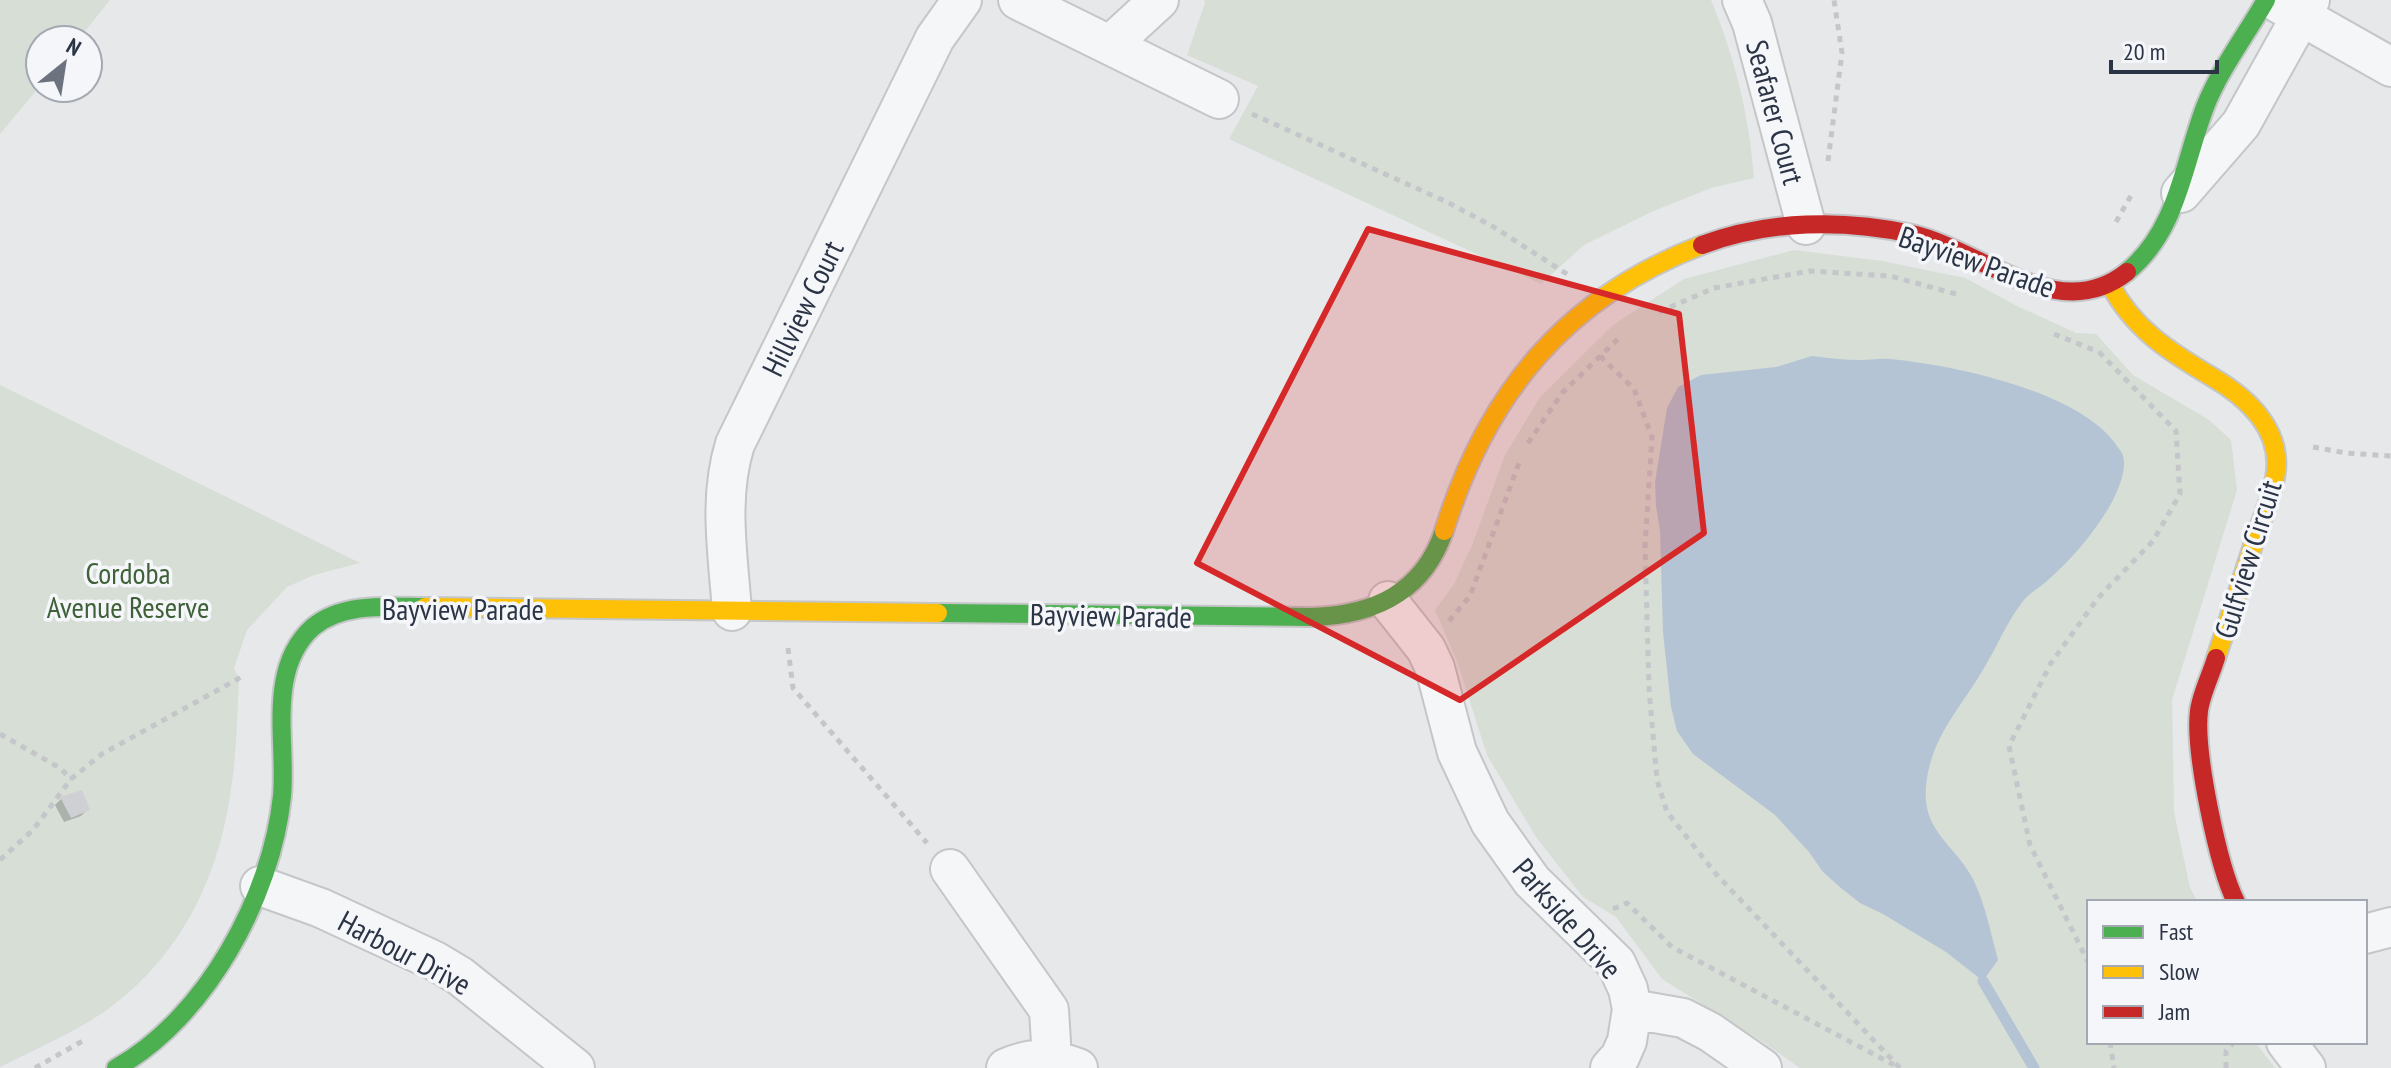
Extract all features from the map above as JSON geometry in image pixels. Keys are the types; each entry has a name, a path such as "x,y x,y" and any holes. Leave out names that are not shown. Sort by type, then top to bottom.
{"street":[{"path":"1018,0 1219,99"},
{"path":"1110,45 1159,0"},
{"name":"Seafarer Court","path":"1742,0 1809,202"},
{"path":"2287,4 2391,67"},
{"name":"Bayview Parade","path":"116,1068 148,1046 168,1027 212,978 236,940 260,886 277,827 282,795 282,704 286,677 296,650 311,629 331,615 349,608 384,607 1347,616 1388,601 1411,585 1435,554 1495,413 1544,346 1609,290 1657,262 1728,236 1771,228 1809,202 1863,226 1911,234 1949,245 2023,281 2058,293 2095,290 2123,278 2153,246 2177,197 2241,124 2287,4"},
{"name":"Hillview Court","path":"732,611 724,492 735,444 949,7"},
{"name":"Gulfview Circuit","path":"2110,284 2134,322 2168,350 2238,394 2260,414 2273,440 2276,476 2199,710 2201,761 2235,900"},
{"name":"Parkside Drive","path":"1388,601 1426,649 1435,668 1457,752 1490,822 1532,881 1616,963 1628,989 1632,1009 1627,1041 1620,1057 1610,1068"},
{"path":"950,869 1049,1010 1065,1064 1023,1061 1006,1068"},
{"name":"Harbour Drive","path":"260,886 321,908 460,976 575,1068"},
{"path":"2367,933 2391,927"},
{"path":"1632,1009 1683,1018 1710,1032 1762,1068"},
{"path":"2288,1044 2306,1068"}],"path":[{"path":"1809,202 1842,53 1834,0"},
{"path":"1219,99 1447,202 1492,226 1569,275 1559,284"},
{"path":"2114,227 2136,187"},
{"path":"1647,317 1714,288 1810,271 1890,276 1958,295"},
{"path":"2099,352 2134,322"},
{"path":"2043,329 2099,352 2176,431 2180,494 2153,541 2098,598 2051,663 2009,746 2030,845 2087,960"},
{"path":"1426,649 1470,596 1523,450 1562,393 1622,334"},
{"path":"1600,356 1634,389 1652,437 1645,547 1649,689 1657,780 1667,812 1716,874 1899,1068"},
{"path":"2273,440 2346,453 2391,456"},
{"path":"784,611 793,688 950,869"},
{"path":"0,860 33,830 71,779 102,754 248,674 249,686"},
{"path":"0,734 60,768 71,779"},
{"path":"1575,925 1627,903 1672,947 1899,1068"},
{"path":"35,1068 92,1035"},
{"path":"2110,1044 2114,1068"},
{"path":"2226,1068 2226,1051 2232,1044"}],"highlighted area":[{"path":"1368,229 1679,314 1704,533 1460,700 1197,563"}],"green space":[{"path":"0,0 110,0 91,24 24,24 25,104 0,134"},
{"path":"1204,0 1711,0 1740,87 1754,178 1711,188 1651,212 1584,245 1541,284 1229,139 1258,86 1187,55"},
{"path":"1794,250 1882,261 1965,278 2076,333 2096,334 2133,375 2209,420 2231,440 2237,490 2172,700 2174,812 2190,888 2197,900 2087,900 2087,1044 2257,1044 2275,1068 1800,1068 1662,979 1616,917 1583,897 1536,837 1487,755 1458,664 1435,610 1454,584 1472,545 1505,455 1540,397 1613,325 1684,279"},
{"name":"Cordoba Avenue Reserve","path":"0,385 360,563 314,575 287,587 247,630 234,668 239,679 237,730 227,815 208,877 179,934 138,984 112,1006 72,1031 0,1067"}],"water":[{"path":"1812,356 1916,362 2013,384 2075,410 2099,427 2123,456 2121,480 2106,513 2074,554 2018,608 1940,737 1929,768 1926,802 1929,815 1973,879 1998,960 1983,981 1946,952 1860,903 1841,888 1823,872 1775,815 1693,754 1677,731 1671,707 1663,632 1655,482 1667,408 1678,387 1701,375 1776,367"}],"building":[{"path":"82,790 90,810 71,818 60,797"}],"waterway":[{"path":"1983,981 2034,1068"}],"traffic: fast":[{"path":"2127,272 2158,237 2177,196 2211,93 2266,0"},
{"path":"938,613 1335,615 1375,605 1409,585 1435,552 1444,531"},
{"path":"116,1068 149,1046 178,1018 229,951 249,913 276,834 282,796 284,685 298,644 313,627 338,613 367,608 425,607"}],"traffic: slow":[{"path":"1444,531 1483,435 1538,356 1572,322 1610,292 1702,245"},
{"path":"2110,284 2141,327 2250,406 2269,431 2274,445 2273,486 2216,658"},
{"path":"425,607 938,613"}],"traffic: jam":[{"path":"1702,245 1753,231 1833,224 1886,229 1939,242 2020,280 2047,288 2074,292 2101,287 2127,272"},
{"path":"2216,658 2204,691 2198,729 2215,836 2235,900"}]}
